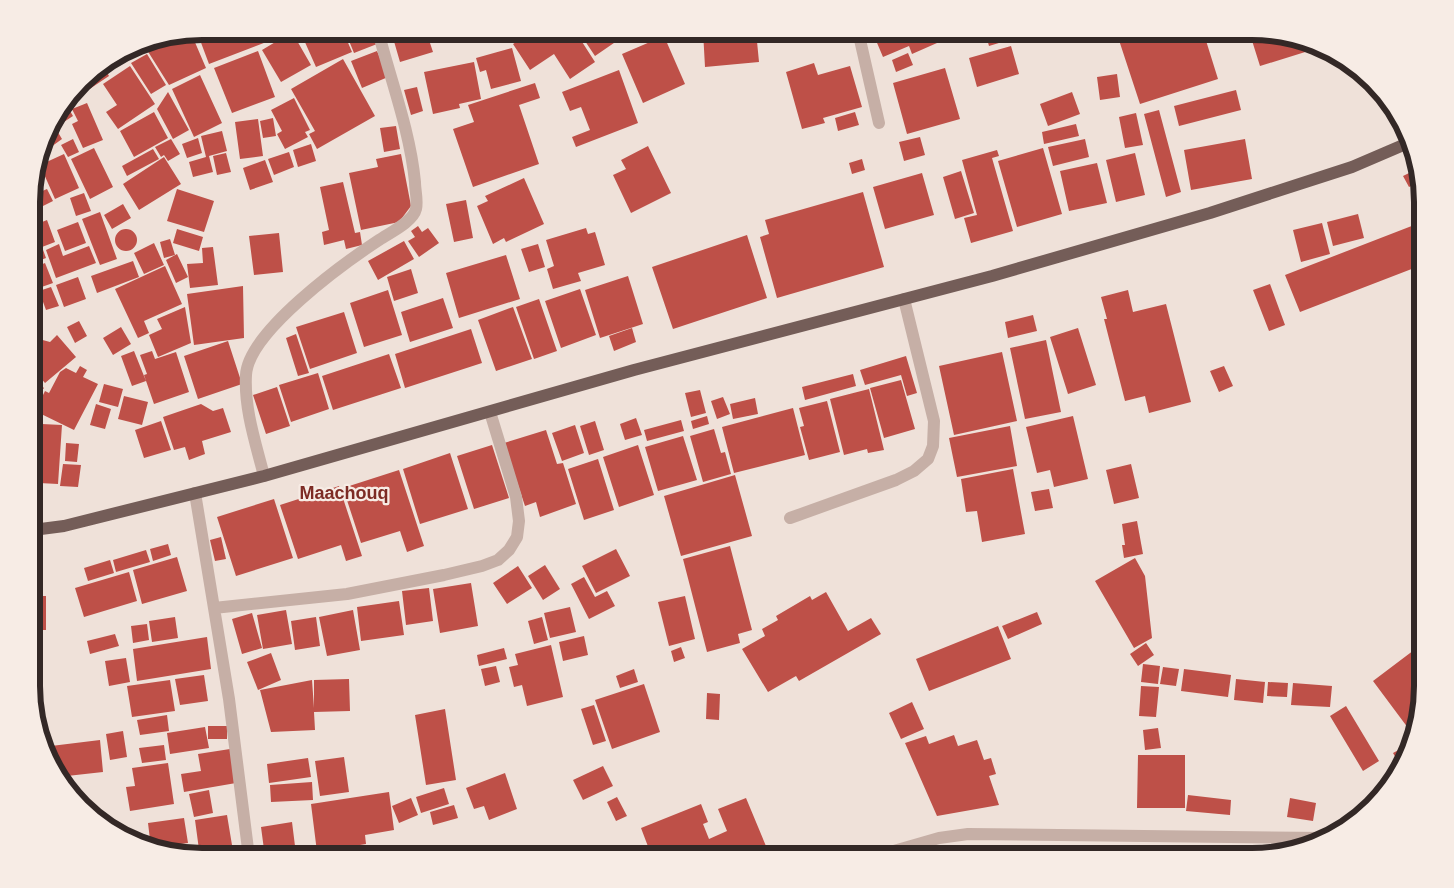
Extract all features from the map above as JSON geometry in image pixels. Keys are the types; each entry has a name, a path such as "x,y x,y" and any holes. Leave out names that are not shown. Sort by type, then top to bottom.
{"main road":[{"path":"40,529 64,526 264,476 634,370 992,276 1210,213 1352,167 1403,144"}],"street":[{"path":"264,476 247,400 246,373 254,350 269,331 314,288 378,240 406,222 415,212 417,202 414,172 405,128 381,40"},
{"path":"860,40 879,123"},
{"path":"790,518 896,480 914,471 928,459 933,446 934,421 904,299"},
{"path":"214,608 347,594 444,575 498,560 510,550 518,537 519,521 516,497 490,412"},
{"path":"195,493 229,699 248,848"},
{"path":"902,848 939,838 968,834 1308,838"}],"building":[{"path":"194,40 206,68 169,85 147,50 142,53 142,52 170,43"},
{"path":"200,40 269,41 209,64"},
{"path":"279,40 297,40 311,65 281,82 262,50"},
{"path":"304,40 347,40 352,52 316,67"},
{"path":"349,40 375,40 377,44 354,53"},
{"path":"394,40 429,40 433,52 400,62"},
{"path":"519,40 581,40 595,62 570,79 554,54 530,70 513,44"},
{"path":"584,40 618,40 595,56"},
{"path":"655,40 666,40 685,84 643,103 622,54"},
{"path":"704,40 757,40 759,62 705,67"},
{"path":"876,40 936,40 937,43 912,54 909,46 883,57"},
{"path":"987,40 1009,40 989,46"},
{"path":"1119,40 1206,40 1218,79 1140,104"},
{"path":"1252,40 1273,41 1309,51 1260,66"},
{"path":"1011,46 1019,74 977,87 969,58"},
{"path":"512,48 521,81 491,89 486,70 480,72 476,58"},
{"path":"258,51 275,97 232,113 214,68"},
{"path":"377,51 388,77 362,88 351,61"},
{"path":"908,53 913,65 896,72 892,60"},
{"path":"147,54 166,85 151,94 131,63"},
{"path":"343,59 375,116 317,149 309,134 315,131 291,89"},
{"path":"474,62 481,99 459,104 460,108 433,114 424,72"},
{"path":"814,63 818,75 850,66 862,107 823,118 825,123 802,129 786,72"},
{"path":"130,66 155,104 118,129 106,112 117,105 103,84"},
{"path":"945,68 960,119 907,134 893,83"},
{"path":"619,70 638,123 576,147 572,137 590,130 581,107 570,111 562,92"},
{"path":"106,71 109,76 88,90 87,88"},
{"path":"1117,74 1120,97 1100,100 1097,77"},
{"path":"200,75 222,123 194,137 172,89"},
{"path":"535,83 540,98 519,105 539,164 473,187 453,129 474,122 468,105"},
{"path":"417,87 423,111 411,115 404,90"},
{"path":"1236,90 1241,110 1179,126 1174,106"},
{"path":"168,92 189,130 173,139 157,109"},
{"path":"1072,92 1080,114 1048,126 1040,104"},
{"path":"294,98 310,130 305,132 308,137 285,149 277,134 282,131 271,110"},
{"path":"87,103 103,140 83,148 72,124 78,121 72,109"},
{"path":"69,109 73,116 60,124"},
{"path":"1159,110 1181,192 1166,197 1144,114"},
{"path":"154,112 168,138 134,157 120,131"},
{"path":"855,112 859,125 838,131 835,118"},
{"path":"1136,113 1143,145 1125,148 1119,117"},
{"path":"273,118 276,136 263,138 260,121"},
{"path":"258,119 263,156 240,159 235,122"},
{"path":"1076,124 1079,136 1044,144 1042,132"},
{"path":"396,126 400,149 384,152 380,128"},
{"path":"57,131 62,139 50,148"},
{"path":"222,131 227,151 209,156 213,172 193,177 189,162 206,157 201,136"},
{"path":"920,137 925,155 904,161 899,142"},
{"path":"198,138 202,153 187,158 182,144"},
{"path":"73,139 79,152 68,157 61,145"},
{"path":"171,139 180,154 168,161 164,155 161,157 155,147"},
{"path":"1085,139 1089,157 1053,166 1048,147"},
{"path":"1245,139 1252,179 1191,190 1184,150"},
{"path":"311,144 316,161 298,167 293,150"},
{"path":"648,146 671,193 631,213 613,175 626,169 621,160"},
{"path":"94,148 113,187 90,199 71,159"},
{"path":"1043,148 1062,214 1017,227 998,161"},
{"path":"153,149 159,159 127,176 122,166"},
{"path":"997,150 999,156 992,158 1013,231 971,243 964,218 977,215 962,160"},
{"path":"289,152 294,167 274,175 268,159"},
{"path":"226,153 231,172 217,175 213,156"},
{"path":"1135,153 1145,195 1116,202 1106,160"},
{"path":"64,154 79,188 55,199 43,172 45,163"},
{"path":"401,154 411,206 399,222 361,230 349,173 378,167 376,159"},
{"path":"164,157 181,184 139,210 123,184"},
{"path":"862,159 865,170 852,174 849,163"},
{"path":"265,160 273,182 250,190 243,168"},
{"path":"1097,163 1107,203 1069,211 1060,171"},
{"path":"961,171 974,213 955,219 943,177"},
{"path":"1411,172 1413,185 1409,187 1403,176"},
{"path":"922,173 934,215 885,229 873,187"},
{"path":"524,178 544,224 506,242 504,238 493,244 477,206 488,201 485,196"},
{"path":"343,182 355,233 360,232 362,245 346,249 344,240 324,245 322,232 329,230 320,187"},
{"path":"47,189 53,201 40,208 40,202 40,192"},
{"path":"177,189 214,201 204,232 167,221"},
{"path":"863,192 884,267 777,298 760,237 769,234 765,220"},
{"path":"84,193 91,211 76,216 70,198"},
{"path":"466,200 473,238 454,242 446,204"},
{"path":"123,204 131,218 112,229 104,215"},
{"path":"100,212 117,259 100,265 82,219"},
{"path":"1358,214 1364,238 1333,246 1327,222"},
{"path":"47,220 55,242 42,247 46,258 40,260 40,223"},
{"path":"78,222 86,243 65,251 57,230"},
{"path":"1322,223 1330,254 1301,262 1293,230"},
{"path":"1414,225 1414,268 1300,312 1285,275"},
{"path":"418,226 422,232 428,228 439,243 419,257 408,241 415,237 411,231"},
{"path":"586,228 588,234 595,232 605,265 578,273 581,281 553,289 547,269 554,266 546,240"},
{"path":"126,229 134,232 137,240 134,248 126,251 118,248 115,240 118,232"},
{"path":"177,229 203,237 199,251 173,243"},
{"path":"279,233 283,272 254,275 249,236"},
{"path":"747,235 767,298 673,329 652,267"},
{"path":"170,239 175,255 164,258 160,242"},
{"path":"404,241 414,259 378,280 368,261"},
{"path":"154,243 164,265 144,274 134,253"},
{"path":"59,244 63,256 89,246 96,263 56,278 46,250"},
{"path":"538,244 545,267 529,272 521,249"},
{"path":"213,247 218,285 190,288 187,264 203,263 202,248"},
{"path":"177,254 188,277 176,283 166,260"},
{"path":"506,255 520,299 459,318 446,273"},
{"path":"133,261 139,277 97,293 91,276"},
{"path":"45,263 53,283 40,288 40,265"},
{"path":"165,266 182,304 144,321 149,333 138,338 115,289"},
{"path":"411,269 418,293 394,301 387,277"},
{"path":"628,276 643,324 600,338 585,290"},
{"path":"78,277 86,299 64,307 56,285"},
{"path":"1270,284 1285,325 1269,331 1253,290"},
{"path":"243,286 244,338 194,345 187,294"},
{"path":"51,287 59,306 46,310 40,291"},
{"path":"580,289 596,335 561,348 545,301"},
{"path":"388,290 402,335 364,347 350,303"},
{"path":"1128,290 1133,312 1166,304 1191,402 1149,413 1145,396 1125,401 1104,319 1107,319 1101,297"},
{"path":"443,298 453,328 410,342 401,312"},
{"path":"539,299 557,351 534,359 516,307"},
{"path":"185,307 191,343 158,357 149,335 162,329 157,319"},
{"path":"513,307 532,359 496,371 478,320"},
{"path":"344,312 357,353 310,369 296,327"},
{"path":"1033,315 1037,331 1008,338 1005,322"},
{"path":"79,321 87,336 75,343 67,327"},
{"path":"121,327 131,344 113,355 103,338"},
{"path":"632,328 636,342 614,351 609,336"},
{"path":"1078,328 1096,385 1068,394 1050,337"},
{"path":"471,329 482,363 405,388 395,354"},
{"path":"296,334 309,373 298,376 286,338"},
{"path":"57,335 76,357 45,383 40,377 40,339 50,342"},
{"path":"1046,340 1061,412 1025,419 1010,348"},
{"path":"228,341 242,384 198,399 184,356"},
{"path":"134,351 146,381 132,386 121,356"},
{"path":"152,351 155,359 176,352 189,392 154,404 144,375 147,374 140,355"},
{"path":"1002,352 1017,421 954,435 939,366"},
{"path":"389,354 401,388 333,410 322,376"},
{"path":"906,356 917,393 907,396 901,375 865,385 860,370"},
{"path":"80,366 87,370 83,377 98,384 74,430 40,413 40,401 45,391 49,393 60,372 66,368 76,373"},
{"path":"1224,366 1233,386 1219,392 1210,371"},
{"path":"318,373 329,409 291,422 279,385"},
{"path":"853,374 856,386 805,400 802,387"},
{"path":"901,380 915,429 884,438 870,388"},
{"path":"40,384 44,388 40,393"},
{"path":"104,384 123,389 118,407 99,402"},
{"path":"277,387 290,426 266,434 253,395"},
{"path":"869,389 884,450 868,453 867,449 844,455 830,399"},
{"path":"700,390 706,413 691,417 685,393"},
{"path":"124,396 148,402 142,425 118,419"},
{"path":"723,397 730,414 717,419 711,401"},
{"path":"755,398 758,414 733,419 730,404"},
{"path":"827,401 840,452 809,460 800,427 804,426 799,408"},
{"path":"96,404 111,409 105,429 90,425"},
{"path":"201,404 213,411 223,408 231,432 202,441 205,454 189,460 185,447 174,450 163,417"},
{"path":"793,408 805,455 734,473 722,427"},
{"path":"707,416 709,424 693,429 691,421"},
{"path":"1073,416 1088,479 1054,487 1050,470 1037,473 1026,427"},
{"path":"636,418 642,435 625,440 620,424"},
{"path":"681,420 684,431 647,441 644,430"},
{"path":"161,421 171,450 144,458 135,430"},
{"path":"595,421 604,450 589,455 580,426"},
{"path":"42,424 62,425 58,484 40,483"},
{"path":"575,425 584,453 562,461 552,433"},
{"path":"1010,426 1017,466 957,477 949,438"},
{"path":"714,429 721,453 725,452 731,474 703,482 690,436"},
{"path":"546,430 557,464 563,463 576,504 540,517 536,502 525,506 504,443"},
{"path":"683,436 697,480 658,491 645,447"},
{"path":"66,443 79,444 77,462 65,461"},
{"path":"492,445 509,498 474,509 457,456"},
{"path":"638,445 654,495 619,507 603,457"},
{"path":"450,453 468,509 420,524 403,469"},
{"path":"598,459 614,510 584,520 568,469"},
{"path":"63,464 81,465 78,487 60,486"},
{"path":"1131,464 1139,498 1114,504 1106,470"},
{"path":"1013,469 1025,534 982,542 977,511 966,512 961,479"},
{"path":"399,470 424,546 407,552 400,531 361,543 343,488"},
{"path":"735,475 752,536 681,556 664,496"},
{"path":"339,486 362,556 346,561 341,545 298,559 280,505"},
{"path":"1049,489 1053,508 1035,511 1031,492"},
{"path":"274,499 293,558 236,576 217,517"},
{"path":"1137,521 1143,554 1124,558 1122,545 1125,545 1122,524"},
{"path":"221,537 226,559 215,561 210,540"},
{"path":"168,544 171,555 153,561 150,549"},
{"path":"730,546 752,630 738,634 740,643 707,652 683,559"},
{"path":"616,549 630,576 596,593 582,566"},
{"path":"146,550 150,562 116,572 113,560"},
{"path":"177,557 187,591 142,604 133,570"},
{"path":"1135,558 1145,576 1152,638 1134,648 1095,581"},
{"path":"110,560 114,573 88,581 84,568"},
{"path":"545,565 560,589 543,600 528,576"},
{"path":"518,566 532,588 507,604 493,583"},
{"path":"129,572 137,601 84,617 75,588"},
{"path":"584,577 595,597 607,591 615,606 589,619 571,584"},
{"path":"471,583 478,626 440,633 433,589"},
{"path":"429,588 433,621 406,625 402,591"},
{"path":"826,592 848,631 871,618 881,634 799,681 796,676 768,692 742,649 765,636 762,629 778,620 776,616 810,596 812,600"},
{"path":"40,596 46,596 46,630 40,630"},
{"path":"685,596 695,639 669,646 658,602"},
{"path":"399,601 404,635 361,641 357,607"},
{"path":"570,607 576,632 550,638 544,613"},
{"path":"286,610 292,644 263,649 257,615"},
{"path":"353,610 360,650 327,656 319,617"},
{"path":"1037,612 1042,624 1008,639 1002,626"},
{"path":"252,613 262,648 242,654 232,619"},
{"path":"175,617 178,638 152,642 149,621"},
{"path":"316,617 320,646 295,650 291,621"},
{"path":"542,617 548,640 534,644 528,621"},
{"path":"147,624 149,640 133,643 131,626"},
{"path":"998,626 1011,659 929,691 916,659"},
{"path":"115,634 119,646 90,654 87,641"},
{"path":"584,636 588,655 563,661 559,642"},
{"path":"207,637 211,669 137,681 133,649"},
{"path":"1146,643 1154,655 1138,666 1130,654"},
{"path":"551,645 563,697 527,706 522,685 514,687 509,667 518,665 515,654"},
{"path":"681,647 685,658 674,662 671,651"},
{"path":"504,648 507,659 479,666 477,655"},
{"path":"1414,650 1414,697 1408,728 1373,681"},
{"path":"271,653 281,680 258,690 247,662"},
{"path":"126,658 130,682 109,686 105,661"},
{"path":"1143,664 1160,666 1158,684 1141,682"},
{"path":"496,666 500,682 485,686 481,669"},
{"path":"1163,667 1179,669 1176,686 1160,684"},
{"path":"634,669 638,682 620,688 616,676"},
{"path":"1184,669 1231,675 1228,697 1181,691"},
{"path":"204,675 208,701 180,705 175,679"},
{"path":"349,679 350,711 314,712 315,730 271,732 260,690 312,680 314,708 314,680"},
{"path":"1236,679 1265,682 1263,703 1234,700"},
{"path":"170,680 175,711 132,717 127,686"},
{"path":"1268,682 1288,683 1287,697 1267,696"},
{"path":"1293,683 1332,686 1330,707 1291,705"},
{"path":"644,684 660,732 612,749 595,700"},
{"path":"1141,686 1159,687 1156,717 1139,716"},
{"path":"707,693 720,694 719,720 706,719"},
{"path":"912,702 924,729 901,739 889,713"},
{"path":"594,705 606,741 593,745 581,709"},
{"path":"1346,706 1379,761 1363,771 1330,716"},
{"path":"445,709 456,780 426,785 415,715"},
{"path":"167,715 169,731 140,735 137,720"},
{"path":"208,726 227,726 227,739 208,739"},
{"path":"205,727 209,748 170,754 167,733"},
{"path":"1158,728 1161,748 1145,750 1143,730"},
{"path":"123,731 127,757 110,760 106,734"},
{"path":"954,735 958,746 977,740 984,760 991,758 996,774 989,776 999,805 937,816 905,743 926,736 929,744"},
{"path":"100,740 103,772 67,776 51,746"},
{"path":"164,745 166,760 142,763 139,748"},
{"path":"1402,748 1396,759 1393,753"},
{"path":"230,749 236,783 184,792 181,774 201,771 198,754"},
{"path":"1138,755 1185,755 1185,808 1137,808"},
{"path":"344,757 349,792 320,796 315,761"},
{"path":"308,758 311,777 269,783 267,764"},
{"path":"168,763 174,804 130,811 126,787 135,786 132,768"},
{"path":"603,766 613,786 583,800 573,780"},
{"path":"505,773 517,809 489,820 484,806 474,809 466,788"},
{"path":"312,782 313,800 271,802 270,785"},
{"path":"444,788 449,804 421,813 416,797"},
{"path":"209,790 213,813 194,817 189,794"},
{"path":"389,792 394,830 365,835 366,844 342,848 316,848 311,804"},
{"path":"1188,795 1231,800 1230,815 1186,811"},
{"path":"617,797 627,816 616,821 607,802"},
{"path":"411,798 418,815 399,823 392,806"},
{"path":"746,798 767,848 649,848 641,828 701,804 708,822 703,824 709,839 727,831 718,809"},
{"path":"1290,798 1316,803 1313,821 1287,817"},
{"path":"454,805 458,818 433,825 430,812"},
{"path":"227,815 232,848 199,848 195,820"},
{"path":"184,818 188,843 173,845 150,839 148,823"},
{"path":"292,822 295,848 264,848 261,827"}],"district":[{"name":"Maachouq","path":"344,493"}]}
